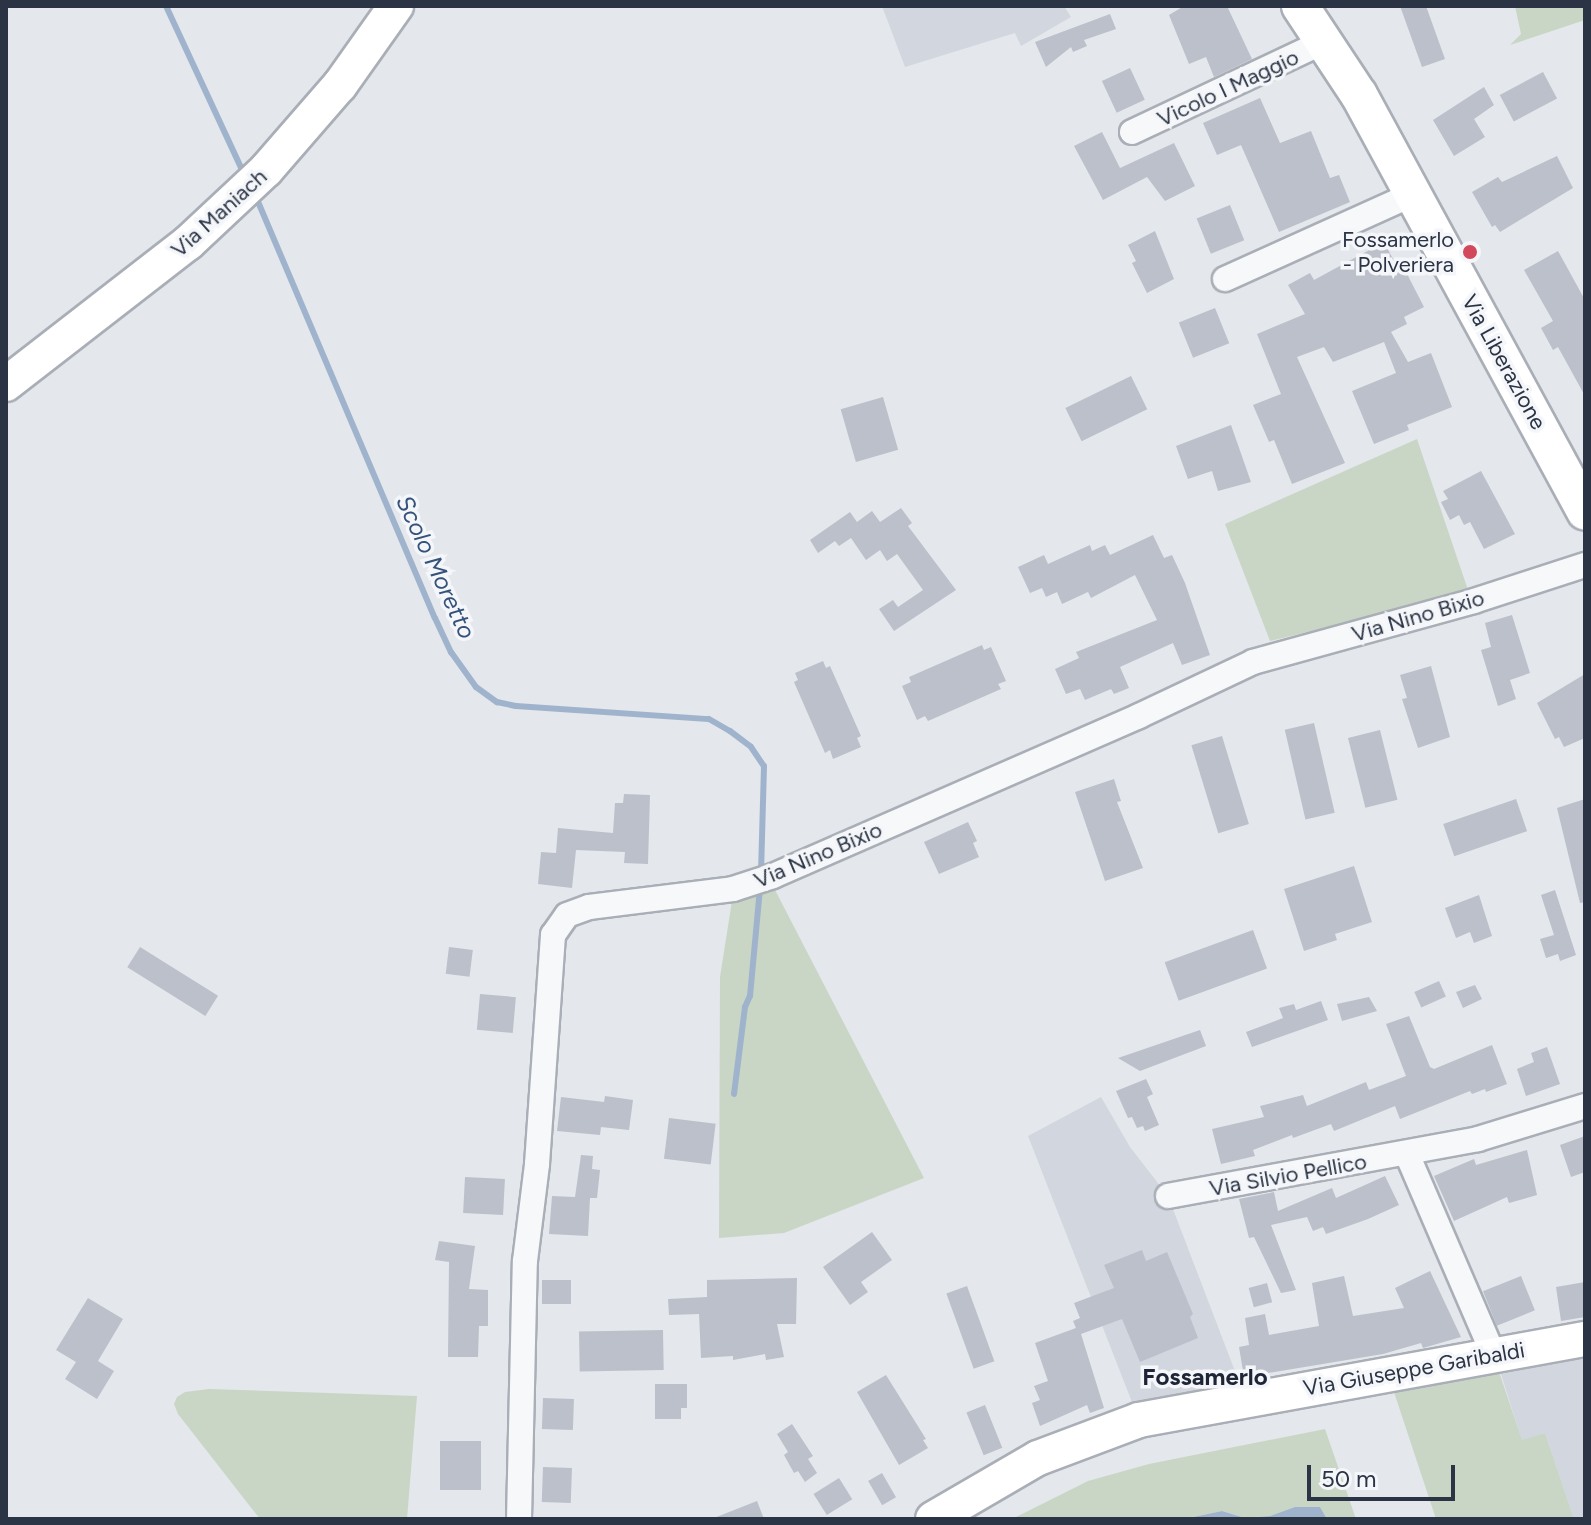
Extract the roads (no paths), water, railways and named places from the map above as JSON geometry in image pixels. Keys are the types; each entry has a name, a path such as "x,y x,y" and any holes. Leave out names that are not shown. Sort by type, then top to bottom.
{"main road":[{"name":"Via Liberazione","path":"1300,6 1359,95 1585,512"}],"street":[{"name":"Via Maniach","path":"6,384 111,305 228,207 266,170 340,85 396,6"},
{"name":"Vicolo I Maggio","path":"1132,132 1323,42"},
{"path":"1225,279 1411,195"},
{"name":"Via Nino Bixio","path":"519,1519 523,1286 537,1164 553,935 567,915 589,907 733,889 773,876 1139,716 1253,662 1474,601 1585,565"},
{"name":"Via Silvio Pellico","path":"1168,1196 1407,1154 1533,1124 1585,1106"},
{"path":"1407,1154 1493,1354"},
{"name":"Via Giuseppe Garibaldi","path":"933,1519 1038,1458 1139,1420 1585,1339"}],"water":[{"path":"1295,1507 1320,1507 1327,1519 1184,1519 1222,1511 1245,1518 1270,1516"}],"waterway":[{"name":"Scolo Moretto","path":"166,6 245,176"},
{"name":"Scolo Moretto","path":"256,197 435,618 451,652 476,687 497,702 516,706 709,719 730,731 751,747 764,766 761,872"},
{"name":"Scolo Moretto","path":"734,1094 745,1007 750,996 760,888"}],"place":[{"name":"Fossamerlo - Polveriera","path":"1470,252"}],"district":[{"name":"Fossamerlo","path":"1205,1377"}]}
